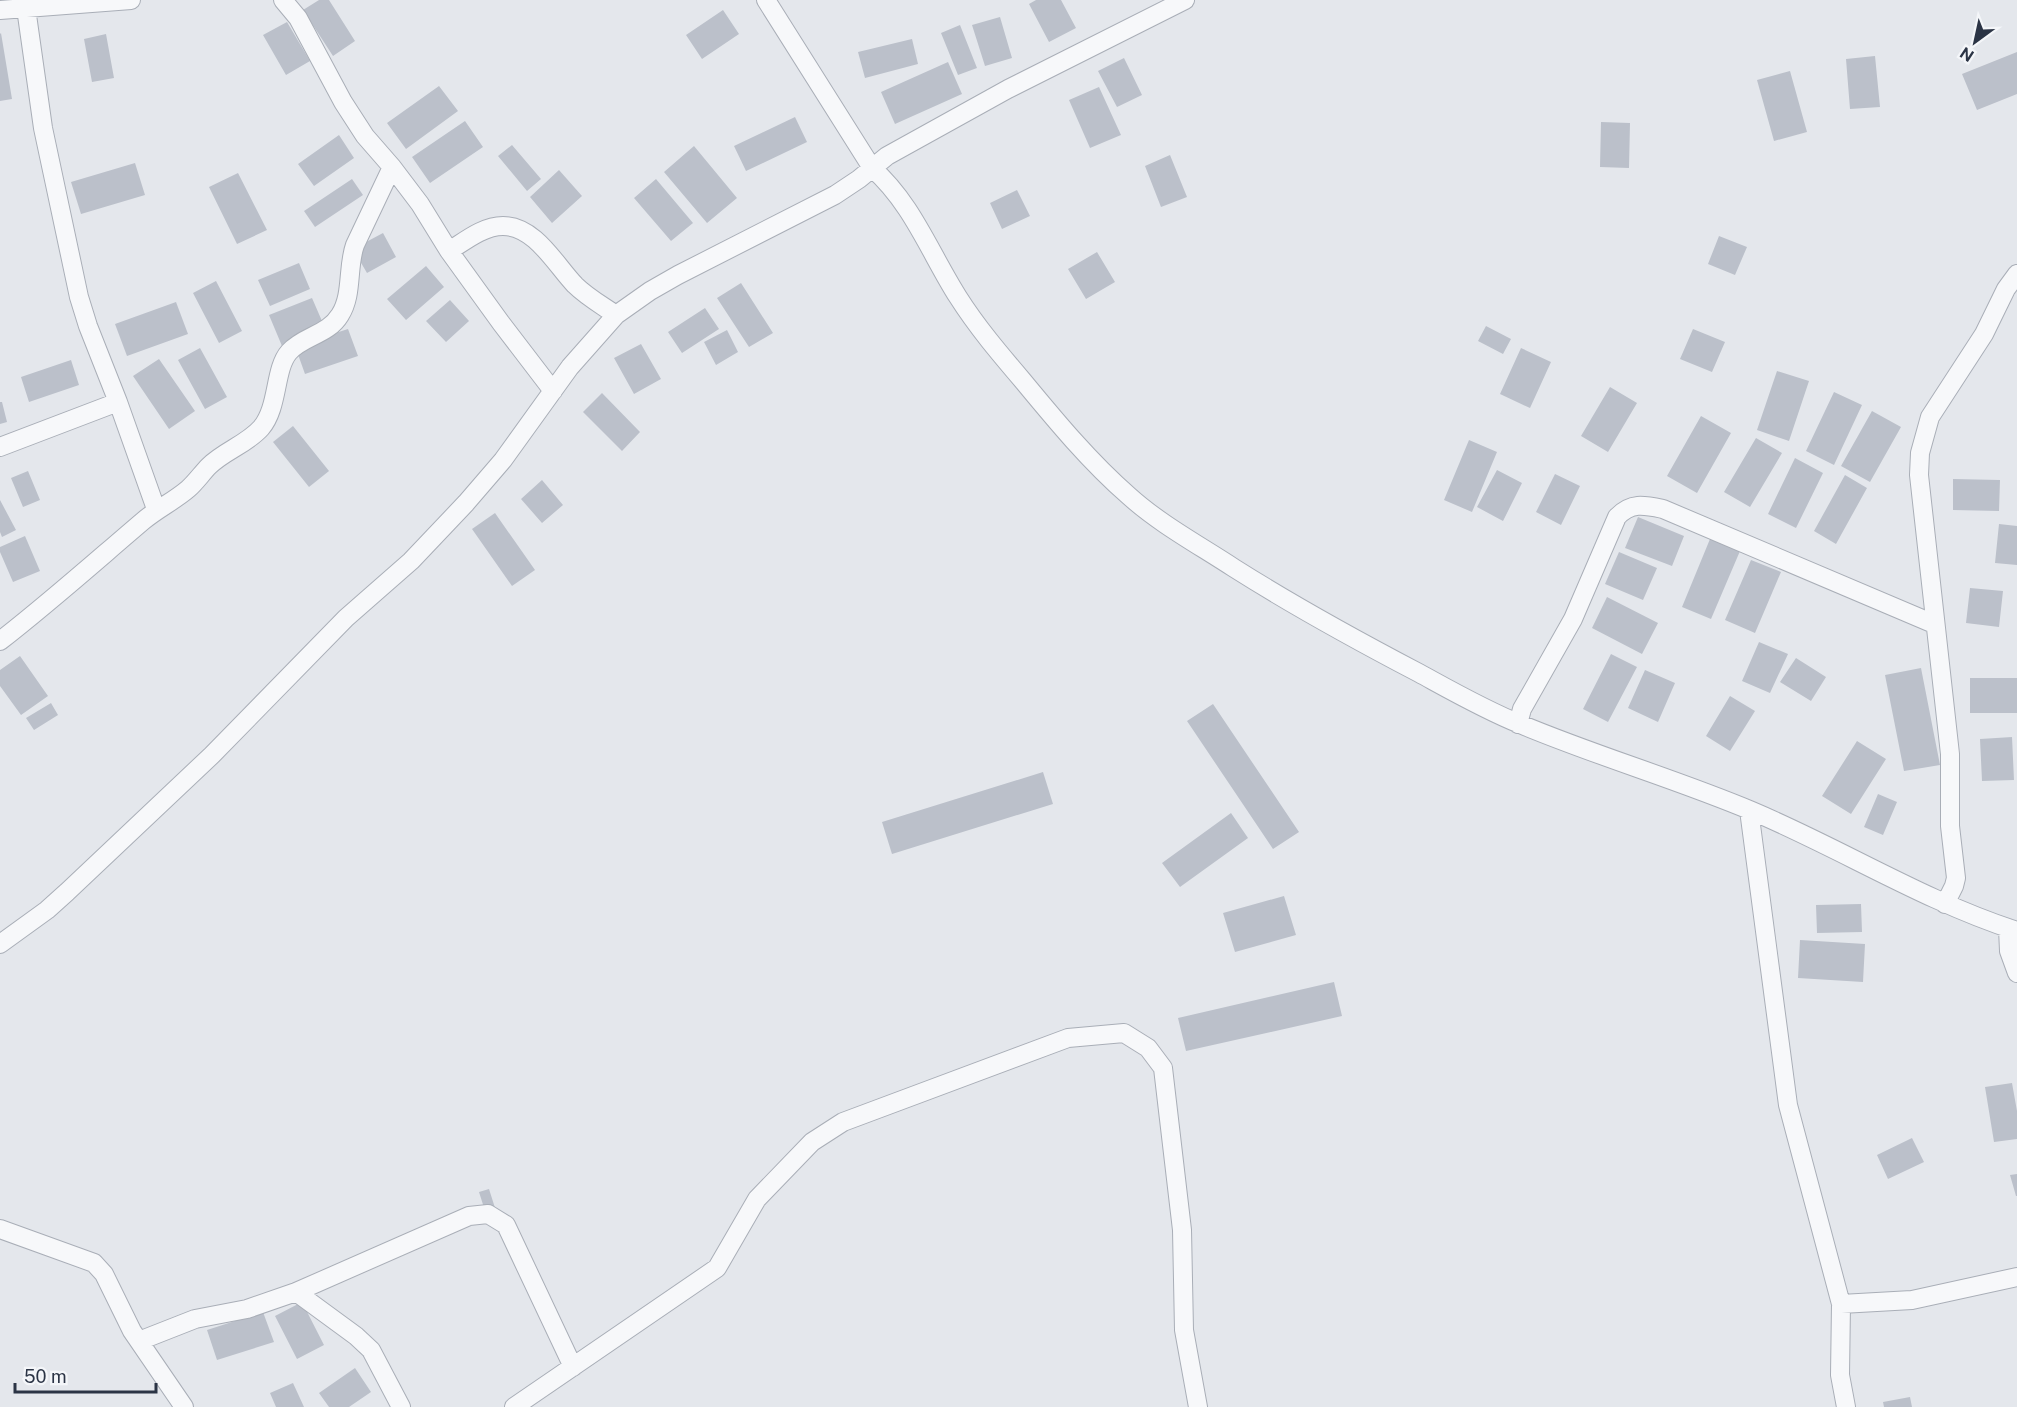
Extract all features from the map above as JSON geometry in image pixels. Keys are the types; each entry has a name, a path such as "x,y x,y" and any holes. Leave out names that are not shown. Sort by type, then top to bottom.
{"street":[{"path":"0,10 131,0"},
{"path":"283,0 298,18 343,102 365,136 420,204 449,251 553,391"},
{"path":"766,0 872,168 905,204 930,244 958,297 989,340 1052,416 1131,498 1203,548 1334,629 1478,705 1518,724 1749,810 1818,841 1945,904 2012,929 2009,951 2017,973"},
{"path":"0,944 47,910 67,892 212,755 346,618 411,561 484,483 578,358 616,315 678,275 835,195 859,180 886,156 1008,89 1185,0"},
{"path":"26,8 43,128 79,297 156,509"},
{"path":"0,641 35,614 156,509 189,488 222,454 260,429 270,415 288,352 328,329 340,316 346,301 351,255 392,167"},
{"path":"449,251 480,231 501,225 519,228 535,239 577,287 616,315"},
{"path":"1945,904 1956,878 1950,826 1950,754 1919,475 1920,453 1930,417 1977,345 2006,289 2017,274"},
{"path":"0,447 118,402"},
{"path":"1518,724 1522,709 1573,618 1617,517 1625,508 1636,505 1663,509 1934,624"},
{"path":"1749,810 1788,1105 1841,1304 1840,1375 1846,1407"},
{"path":"513,1407 717,1268 758,1199 812,1142 843,1122 1068,1038 1124,1033 1148,1048 1163,1068 1182,1230 1184,1330 1198,1407"},
{"path":"139,1341 195,1319 247,1309 296,1292 469,1216 488,1214 506,1225 573,1367"},
{"path":"0,1229 94,1263 104,1274 139,1341 184,1407"},
{"path":"1841,1304 1912,1300 2017,1277"},
{"path":"296,1292 356,1336 371,1350 401,1407"}],"building":[{"path":"319,0 329,0 355,41 333,56 303,10"},
{"path":"1036,0 1061,0 1076,28 1049,42 1029,4"},
{"path":"723,10 739,34 702,59 686,35"},
{"path":"1000,17 1012,58 985,66 972,25"},
{"path":"287,22 310,61 286,75 263,35"},
{"path":"960,25 977,68 958,75 941,33"},
{"path":"0,34 12,99 0,101"},
{"path":"106,34 114,78 92,82 84,39"},
{"path":"912,39 918,64 865,78 858,52"},
{"path":"2017,52 2017,94 1977,110 1962,74"},
{"path":"1875,56 1880,107 1850,109 1846,59"},
{"path":"1124,58 1142,95 1117,107 1098,71"},
{"path":"948,62 962,94 895,124 881,92"},
{"path":"1790,71 1807,132 1774,141 1757,80"},
{"path":"439,86 458,111 406,149 387,123"},
{"path":"1099,87 1121,135 1090,148 1069,100"},
{"path":"795,117 807,142 746,171 734,146"},
{"path":"465,121 483,147 430,183 412,157"},
{"path":"1601,122 1630,123 1629,168 1600,167"},
{"path":"339,135 354,158 314,186 298,164"},
{"path":"512,145 541,179 527,191 498,156"},
{"path":"694,146 737,198 707,223 664,172"},
{"path":"1170,155 1187,197 1161,207 1145,166"},
{"path":"135,163 145,195 81,214 71,182"},
{"path":"559,170 582,196 552,223 530,197"},
{"path":"238,173 267,230 237,244 209,187"},
{"path":"352,179 363,195 315,227 304,211"},
{"path":"656,179 693,223 671,241 634,198"},
{"path":"1017,190 1030,216 1002,229 990,203"},
{"path":"383,233 396,257 367,273 353,249"},
{"path":"1719,236 1747,247 1735,275 1708,264"},
{"path":"1097,252 1115,282 1086,299 1068,269"},
{"path":"299,263 310,289 270,306 258,280"},
{"path":"426,266 444,287 406,320 387,299"},
{"path":"216,281 242,331 219,343 193,293"},
{"path":"741,283 773,333 749,347 717,298"},
{"path":"312,298 325,328 282,346 269,315"},
{"path":"450,300 469,321 446,342 426,321"},
{"path":"176,302 188,334 127,356 115,324"},
{"path":"705,308 719,329 682,353 668,332"},
{"path":"1486,326 1511,339 1503,354 1478,341"},
{"path":"348,329 358,356 305,374 295,346"},
{"path":"1693,329 1725,342 1712,372 1680,359"},
{"path":"727,330 738,352 716,365 704,342"},
{"path":"641,344 661,379 634,394 614,358"},
{"path":"200,348 227,397 205,409 178,360"},
{"path":"1521,348 1551,362 1530,408 1500,394"},
{"path":"159,359 195,411 169,429 133,376"},
{"path":"71,360 79,385 29,402 21,377"},
{"path":"1777,371 1809,381 1789,441 1757,430"},
{"path":"1610,387 1637,403 1608,452 1581,436"},
{"path":"1834,392 1862,405 1834,465 1806,451"},
{"path":"602,393 640,432 622,451 583,412"},
{"path":"0,402 2,402 7,422 0,424"},
{"path":"1872,411 1901,427 1870,482 1841,466"},
{"path":"1701,416 1731,433 1697,493 1667,476"},
{"path":"293,426 329,471 309,487 273,442"},
{"path":"1756,438 1782,453 1750,507 1724,492"},
{"path":"1469,440 1497,452 1472,512 1444,500"},
{"path":"1795,458 1823,473 1796,528 1768,514"},
{"path":"1497,470 1522,483 1503,521 1477,507"},
{"path":"28,471 40,500 23,507 11,478"},
{"path":"1555,474 1580,486 1561,525 1536,512"},
{"path":"1845,475 1867,488 1836,544 1814,531"},
{"path":"1953,479 2000,480 1999,511 1953,510"},
{"path":"542,480 563,505 542,523 521,499"},
{"path":"0,500 16,530 2,537 0,532"},
{"path":"495,513 535,570 512,586 472,529"},
{"path":"1638,517 1684,536 1672,566 1625,548"},
{"path":"1999,524 2017,526 2017,565 1995,563"},
{"path":"25,536 40,571 13,582 0,547"},
{"path":"1710,539 1740,551 1711,619 1682,607"},
{"path":"1619,552 1657,568 1643,600 1605,584"},
{"path":"1751,560 1781,572 1755,633 1725,620"},
{"path":"1970,588 2003,591 1999,627 1966,623"},
{"path":"1607,597 1658,623 1642,654 1592,628"},
{"path":"1759,642 1788,654 1770,693 1742,681"},
{"path":"1611,654 1637,667 1608,722 1583,709"},
{"path":"20,656 48,696 21,715 0,686 0,670"},
{"path":"1796,658 1826,677 1811,701 1780,682"},
{"path":"1921,668 1940,765 1904,771 1885,675"},
{"path":"1645,670 1675,683 1658,722 1628,708"},
{"path":"1970,678 2017,678 2017,713 1970,713"},
{"path":"1730,696 1755,711 1730,751 1706,736"},
{"path":"51,703 58,715 34,730 26,718"},
{"path":"1213,704 1299,832 1273,849 1187,721"},
{"path":"2012,737 2014,780 1982,781 1980,739"},
{"path":"1857,741 1886,759 1851,814 1822,796"},
{"path":"1043,772 1053,804 892,854 882,822"},
{"path":"1878,794 1897,802 1883,835 1864,827"},
{"path":"1231,813 1248,838 1180,887 1162,863"},
{"path":"1284,896 1296,935 1235,952 1223,913"},
{"path":"1861,904 1862,932 1817,933 1816,905"},
{"path":"1800,940 1865,944 1863,982 1798,978"},
{"path":"1334,982 1342,1016 1186,1051 1178,1018"},
{"path":"2012,1083 2017,1111 2017,1139 1994,1142 1985,1087"},
{"path":"1912,1138 1924,1162 1888,1179 1877,1155"},
{"path":"2017,1174 2017,1196 2016,1196 2010,1175"},
{"path":"489,1189 496,1211 486,1214 479,1192"},
{"path":"302,1302 324,1345 297,1359 275,1316"},
{"path":"263,1312 274,1342 217,1360 207,1330"},
{"path":"355,1368 371,1392 349,1407 329,1407 319,1393"},
{"path":"293,1383 304,1407 276,1407 270,1393"},
{"path":"1910,1397 1912,1407 1884,1407 1883,1402"}]}
